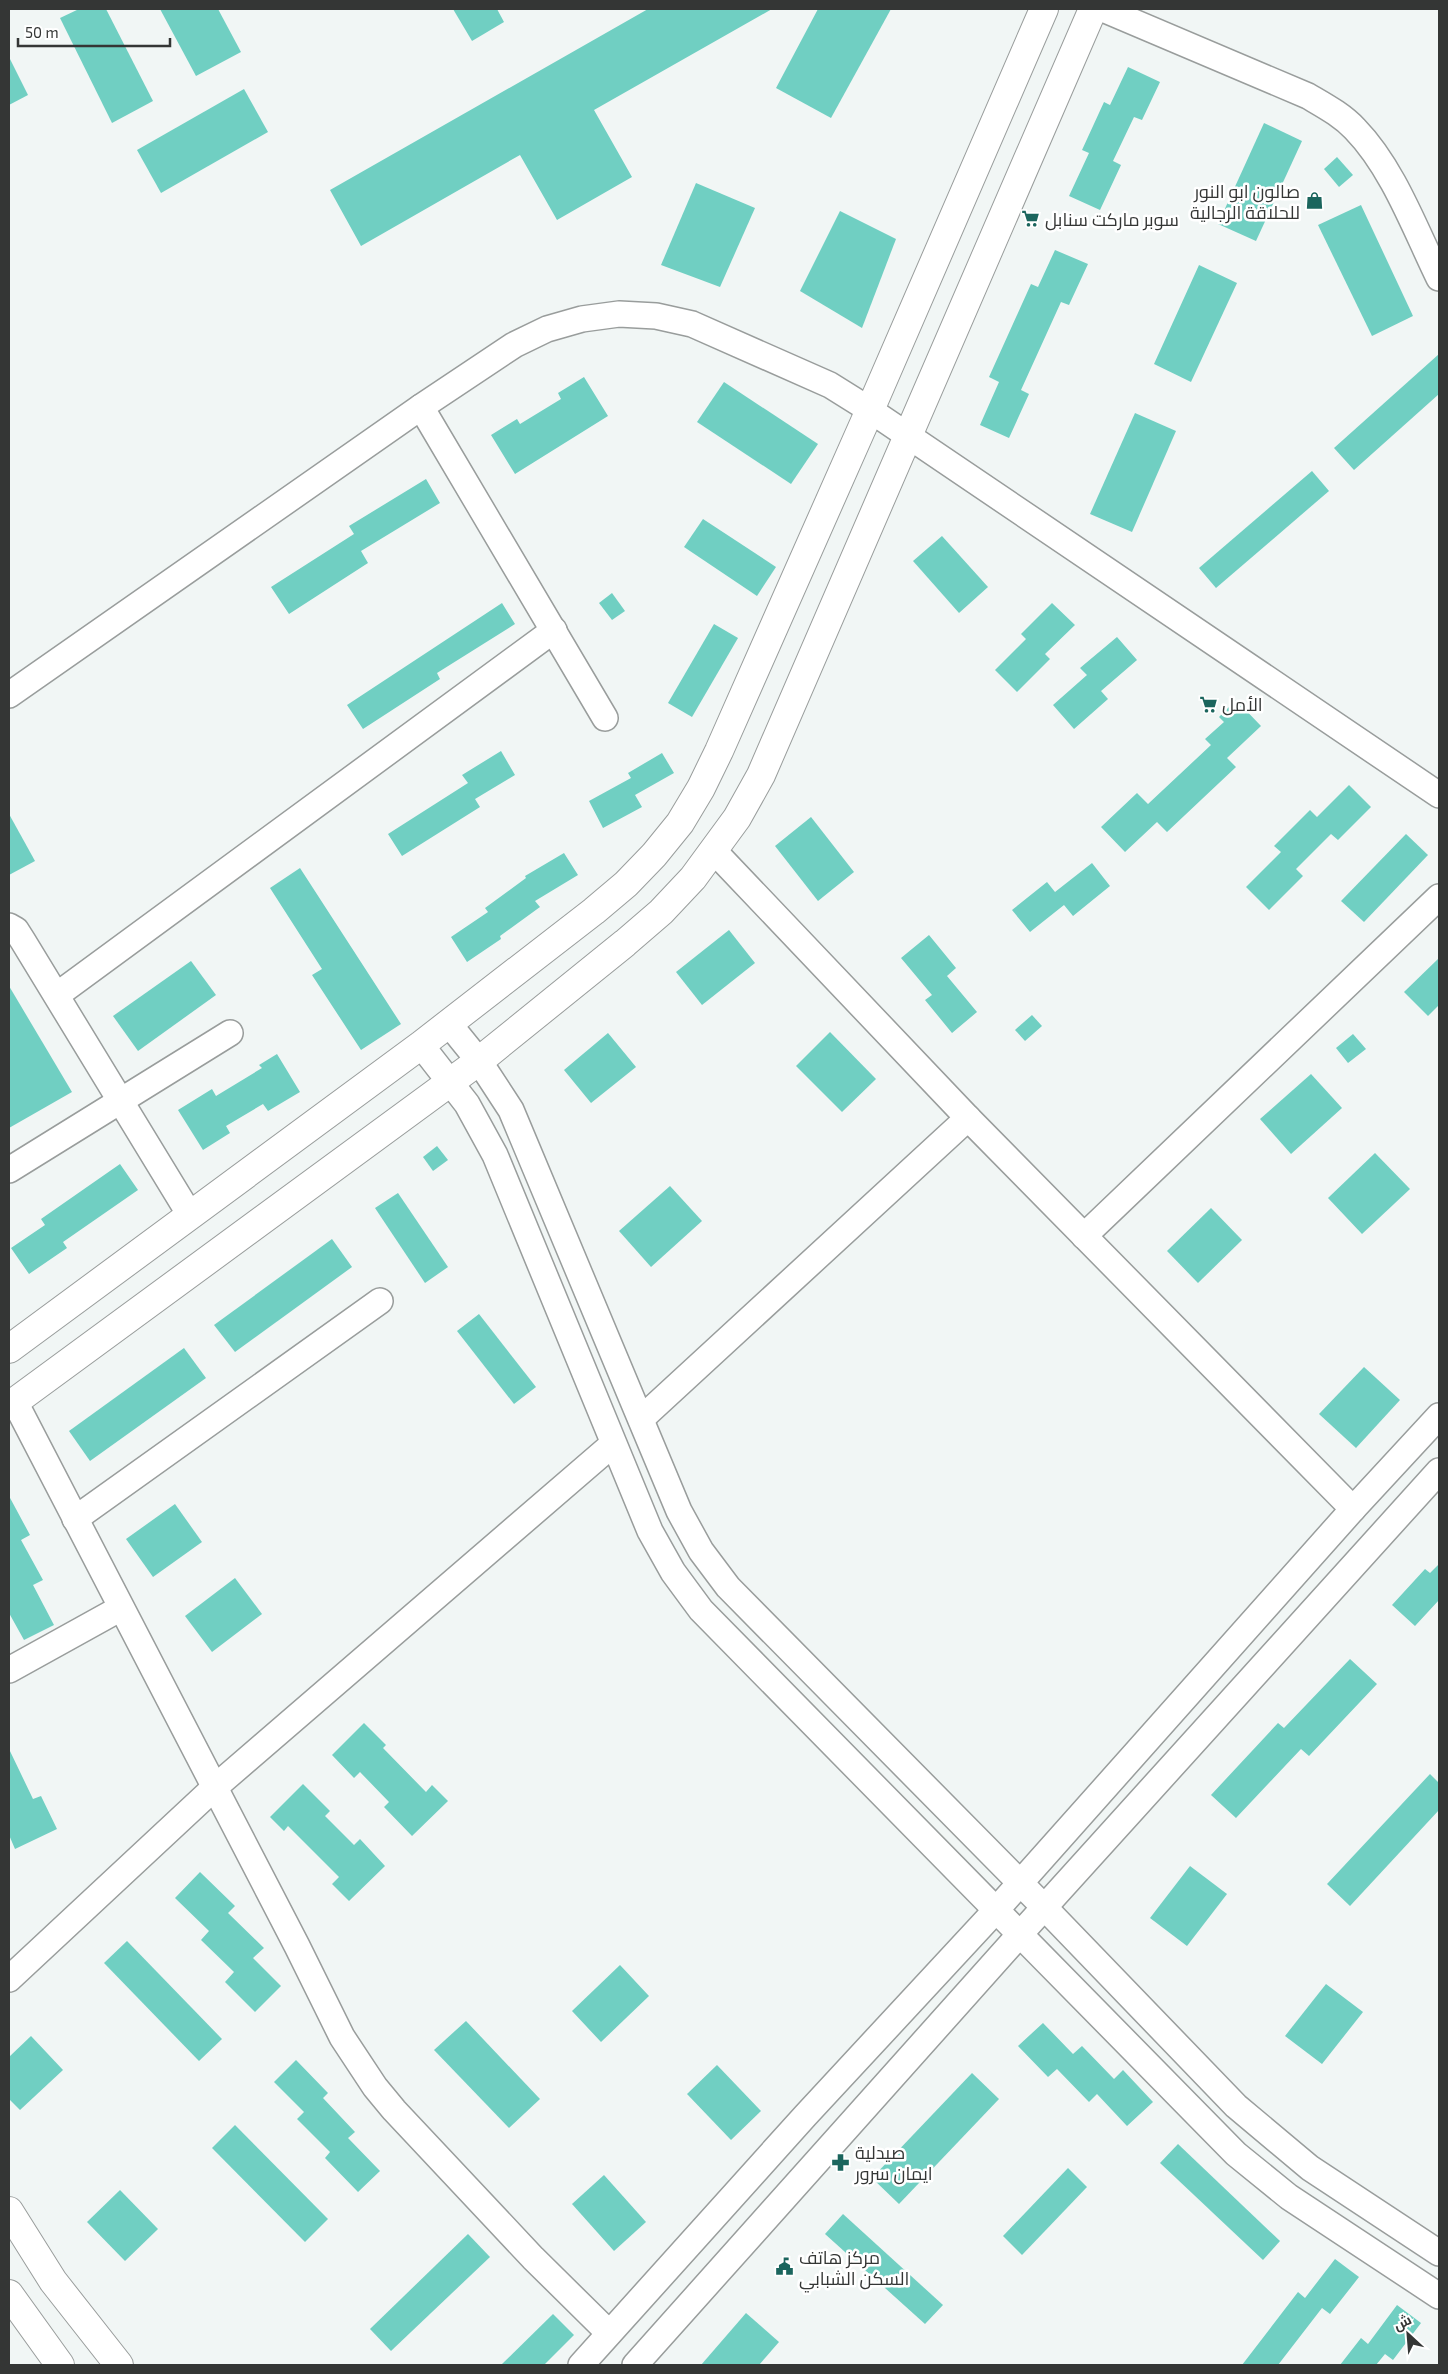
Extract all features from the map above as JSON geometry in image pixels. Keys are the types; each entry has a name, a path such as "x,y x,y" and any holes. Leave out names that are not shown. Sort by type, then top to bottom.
{"main road":[{"path":"9,1349 421,1046 626,884 654,855 680,823 701,788 719,751 870,410 1044,9"},
{"path":"12,1404 479,1061 660,912 693,878 714,851 737,818 761,775 1094,9"},
{"path":"9,2211 53,2281 119,2365"},
{"path":"9,2294 60,2365"}],"street":[{"path":"1103,9 1308,96 1332,110 1354,127 1372,148 1386,172 1439,278"},
{"path":"9,695 421,406 514,345 547,329 582,318 619,314 656,316 692,324 830,385 908,435 1439,795"},
{"path":"421,406 605,718"},
{"path":"57,995 554,630"},
{"path":"714,851 968,1118 1354,1509"},
{"path":"1084,1236 1439,897"},
{"path":"9,926 16,930 57,995 190,1215"},
{"path":"449,1024 479,1061 511,1110 524,1136 679,1512 701,1551 728,1587 1045,1908 1212,2083 1260,2128 1310,2168 1439,2253"},
{"path":"9,1170 230,1034"},
{"path":"421,1046 467,1104 495,1155 650,1531 673,1572 701,1610 1021,1933 1236,2154 1289,2197 1439,2296"},
{"path":"641,1419 968,1118"},
{"path":"75,1519 380,1301"},
{"path":"12,1404 75,1519 297,1946 328,2011 353,2054 375,2087 394,2110 533,2258 609,2334"},
{"path":"581,2365 805,2116 997,1909 1439,1416"},
{"path":"9,1979 214,1788 613,1444"},
{"path":"635,2365 1021,1933 1439,1471"},
{"path":"9,1670 121,1608"}],"building":[{"path":"79,9 106,9 153,101 112,123 60,18"},
{"path":"160,9 218,9 241,52 196,76"},
{"path":"453,9 497,9 504,22 472,41"},
{"path":"648,9 772,9 594,110 632,177 557,220 520,155 361,246 330,190"},
{"path":"818,9 891,9 831,118 776,88"},
{"path":"9,57 28,95 9,105"},
{"path":"1128,67 1160,82 1142,120 1134,117 1113,161 1121,165 1100,210 1069,196 1089,153 1082,150 1104,102 1110,105"},
{"path":"244,89 268,132 161,193 137,150"},
{"path":"1264,123 1302,141 1256,241 1218,224"},
{"path":"1337,157 1353,175 1339,187 1324,169"},
{"path":"696,183 755,208 720,287 661,265"},
{"path":"1361,205 1413,316 1372,336 1318,225"},
{"path":"840,211 896,239 862,328 800,291"},
{"path":"1055,250 1088,264 1069,305 1061,302 1021,390 1029,394 1009,438 980,425 999,382 989,377 1031,284 1038,287"},
{"path":"1199,265 1237,283 1191,382 1154,364"},
{"path":"1439,354 1439,394 1354,470 1334,448"},
{"path":"584,377 608,416 515,474 491,435 517,419 520,424 561,399 558,393"},
{"path":"724,382 818,444 791,484 697,422"},
{"path":"1135,413 1176,431 1132,532 1090,514"},
{"path":"1312,471 1329,491 1216,588 1199,568"},
{"path":"426,479 440,503 361,551 368,563 289,614 271,587 354,534 349,526"},
{"path":"703,519 776,567 757,596 684,547"},
{"path":"942,536 988,587 959,613 913,561"},
{"path":"612,593 625,611 612,620 599,603"},
{"path":"502,603 515,624 437,673 440,679 363,729 347,705"},
{"path":"1052,603 1075,625 1045,654 1050,659 1017,692 995,670 1026,639 1021,634"},
{"path":"714,624 738,638 692,717 668,703"},
{"path":"1117,637 1137,660 1101,691 1108,699 1074,729 1053,705 1087,675 1080,668"},
{"path":"1236,700 1261,726 1227,758 1236,767 1167,832 1157,822 1125,852 1101,827 1137,793 1148,804 1211,745 1205,739 1224,722 1219,717"},
{"path":"501,751 515,775 475,799 480,807 402,856 388,834 468,783 462,775"},
{"path":"662,753 674,773 635,795 642,807 603,828 589,801 631,778 628,773"},
{"path":"1349,785 1371,807 1338,840 1331,834 1296,869 1303,876 1269,910 1246,887 1281,852 1274,846 1310,810 1317,817"},
{"path":"9,814 35,861 9,875"},
{"path":"811,817 854,872 818,901 775,846"},
{"path":"1406,834 1428,855 1364,922 1341,901"},
{"path":"564,853 578,875 535,901 540,907 500,936 501,939 467,962 451,937 488,912 485,908 526,878 525,876"},
{"path":"1092,863 1110,886 1073,916 1064,905 1030,932 1012,910 1047,882 1055,892"},
{"path":"300,868 401,1024 361,1050 312,975 322,969 270,888"},
{"path":"729,930 755,963 702,1005 676,972"},
{"path":"929,935 956,968 947,976 977,1012 952,1033 925,1000 932,995 901,958"},
{"path":"1439,958 1439,1005 1428,1016 1404,992"},
{"path":"191,961 216,995 138,1051 113,1016"},
{"path":"9,986 72,1092 9,1128"},
{"path":"1032,1015 1042,1026 1025,1041 1015,1030"},
{"path":"830,1032 876,1079 842,1112 796,1066"},
{"path":"608,1033 636,1067 591,1103 564,1070"},
{"path":"1353,1034 1366,1049 1348,1063 1336,1048"},
{"path":"277,1054 300,1092 268,1111 263,1104 226,1126 230,1133 203,1150 178,1110 212,1089 216,1096 262,1068 259,1065"},
{"path":"1311,1074 1342,1108 1291,1154 1260,1119"},
{"path":"437,1146 448,1160 433,1171 423,1157"},
{"path":"1375,1153 1410,1189 1362,1234 1328,1198"},
{"path":"120,1164 138,1190 63,1242 67,1248 29,1274 11,1248 45,1225 41,1219"},
{"path":"670,1186 702,1221 651,1267 619,1231"},
{"path":"398,1193 448,1267 425,1283 375,1208"},
{"path":"1211,1208 1242,1240 1198,1283 1167,1251"},
{"path":"332,1239 352,1267 235,1352 214,1325"},
{"path":"479,1314 536,1387 514,1404 457,1331"},
{"path":"184,1348 206,1378 90,1461 69,1431"},
{"path":"1364,1367 1400,1400 1356,1448 1319,1414"},
{"path":"9,1496 30,1535 21,1540 43,1580 33,1585 54,1625 24,1640 9,1613"},
{"path":"175,1504 202,1542 153,1577 126,1539"},
{"path":"1439,1564 1439,1600 1415,1626 1392,1605 1425,1569 1430,1573"},
{"path":"235,1578 262,1614 212,1652 185,1616"},
{"path":"1350,1659 1377,1684 1309,1756 1301,1749 1236,1818 1211,1795 1278,1723 1284,1728"},
{"path":"364,1723 386,1745 383,1748 426,1792 432,1785 448,1801 412,1836 384,1807 389,1802 360,1772 354,1778 332,1755"},
{"path":"9,1749 33,1799 41,1796 57,1829 15,1849 9,1835"},
{"path":"1430,1774 1439,1783 1439,1810 1350,1906 1327,1884"},
{"path":"303,1784 330,1811 325,1816 354,1845 360,1839 385,1866 349,1901 332,1884 339,1877 288,1826 284,1831 270,1817"},
{"path":"1190,1866 1227,1894 1187,1946 1150,1918"},
{"path":"200,1872 235,1906 228,1913 264,1948 253,1958 281,1986 255,2012 225,1982 234,1972 201,1940 209,1931 175,1898"},
{"path":"127,1941 222,2039 199,2061 104,1963"},
{"path":"620,1965 649,1996 601,2042 572,2011"},
{"path":"1326,1984 1363,2012 1322,2064 1285,2036"},
{"path":"466,2021 540,2099 509,2128 434,2050"},
{"path":"1043,2023 1073,2054 1082,2046 1114,2079 1123,2070 1153,2102 1127,2126 1097,2094 1089,2102 1057,2069 1048,2077 1018,2046"},
{"path":"31,2036 63,2070 20,2110 9,2099 9,2057"},
{"path":"296,2060 328,2093 323,2098 355,2132 348,2138 380,2171 358,2192 325,2158 330,2152 297,2119 304,2112 274,2082"},
{"path":"717,2065 761,2111 731,2140 687,2094"},
{"path":"972,2073 999,2099 899,2204 872,2178"},
{"path":"235,2125 328,2219 305,2242 212,2148"},
{"path":"1178,2144 1280,2241 1263,2260 1160,2163"},
{"path":"1068,2168 1087,2187 1022,2255 1003,2236"},
{"path":"604,2175 646,2222 614,2251 572,2204"},
{"path":"120,2190 158,2229 125,2261 87,2222"},
{"path":"843,2214 943,2305 925,2324 825,2234"},
{"path":"468,2234 490,2257 391,2351 370,2329"},
{"path":"1335,2259 1359,2277 1330,2314 1322,2308 1278,2365 1242,2365 1298,2292 1305,2298"},
{"path":"1397,2305 1421,2323 1393,2360 1385,2354 1376,2365 1340,2365 1361,2338 1368,2344"},
{"path":"746,2313 779,2342 759,2365 701,2365"},
{"path":"553,2314 574,2335 544,2365 501,2365"}],"place":[{"name":"صالون ابو النور للحلاقة الرجالية","path":"1314,201"},
{"name":"سوبر ماركت سنابل","path":"1031,219"},
{"name":"الأمل","path":"1208,704"},
{"name":"صيدلية ايمان سرور","path":"841,2162"},
{"name":"مركز هاتف السكن الشبابي","path":"785,2267"}]}
